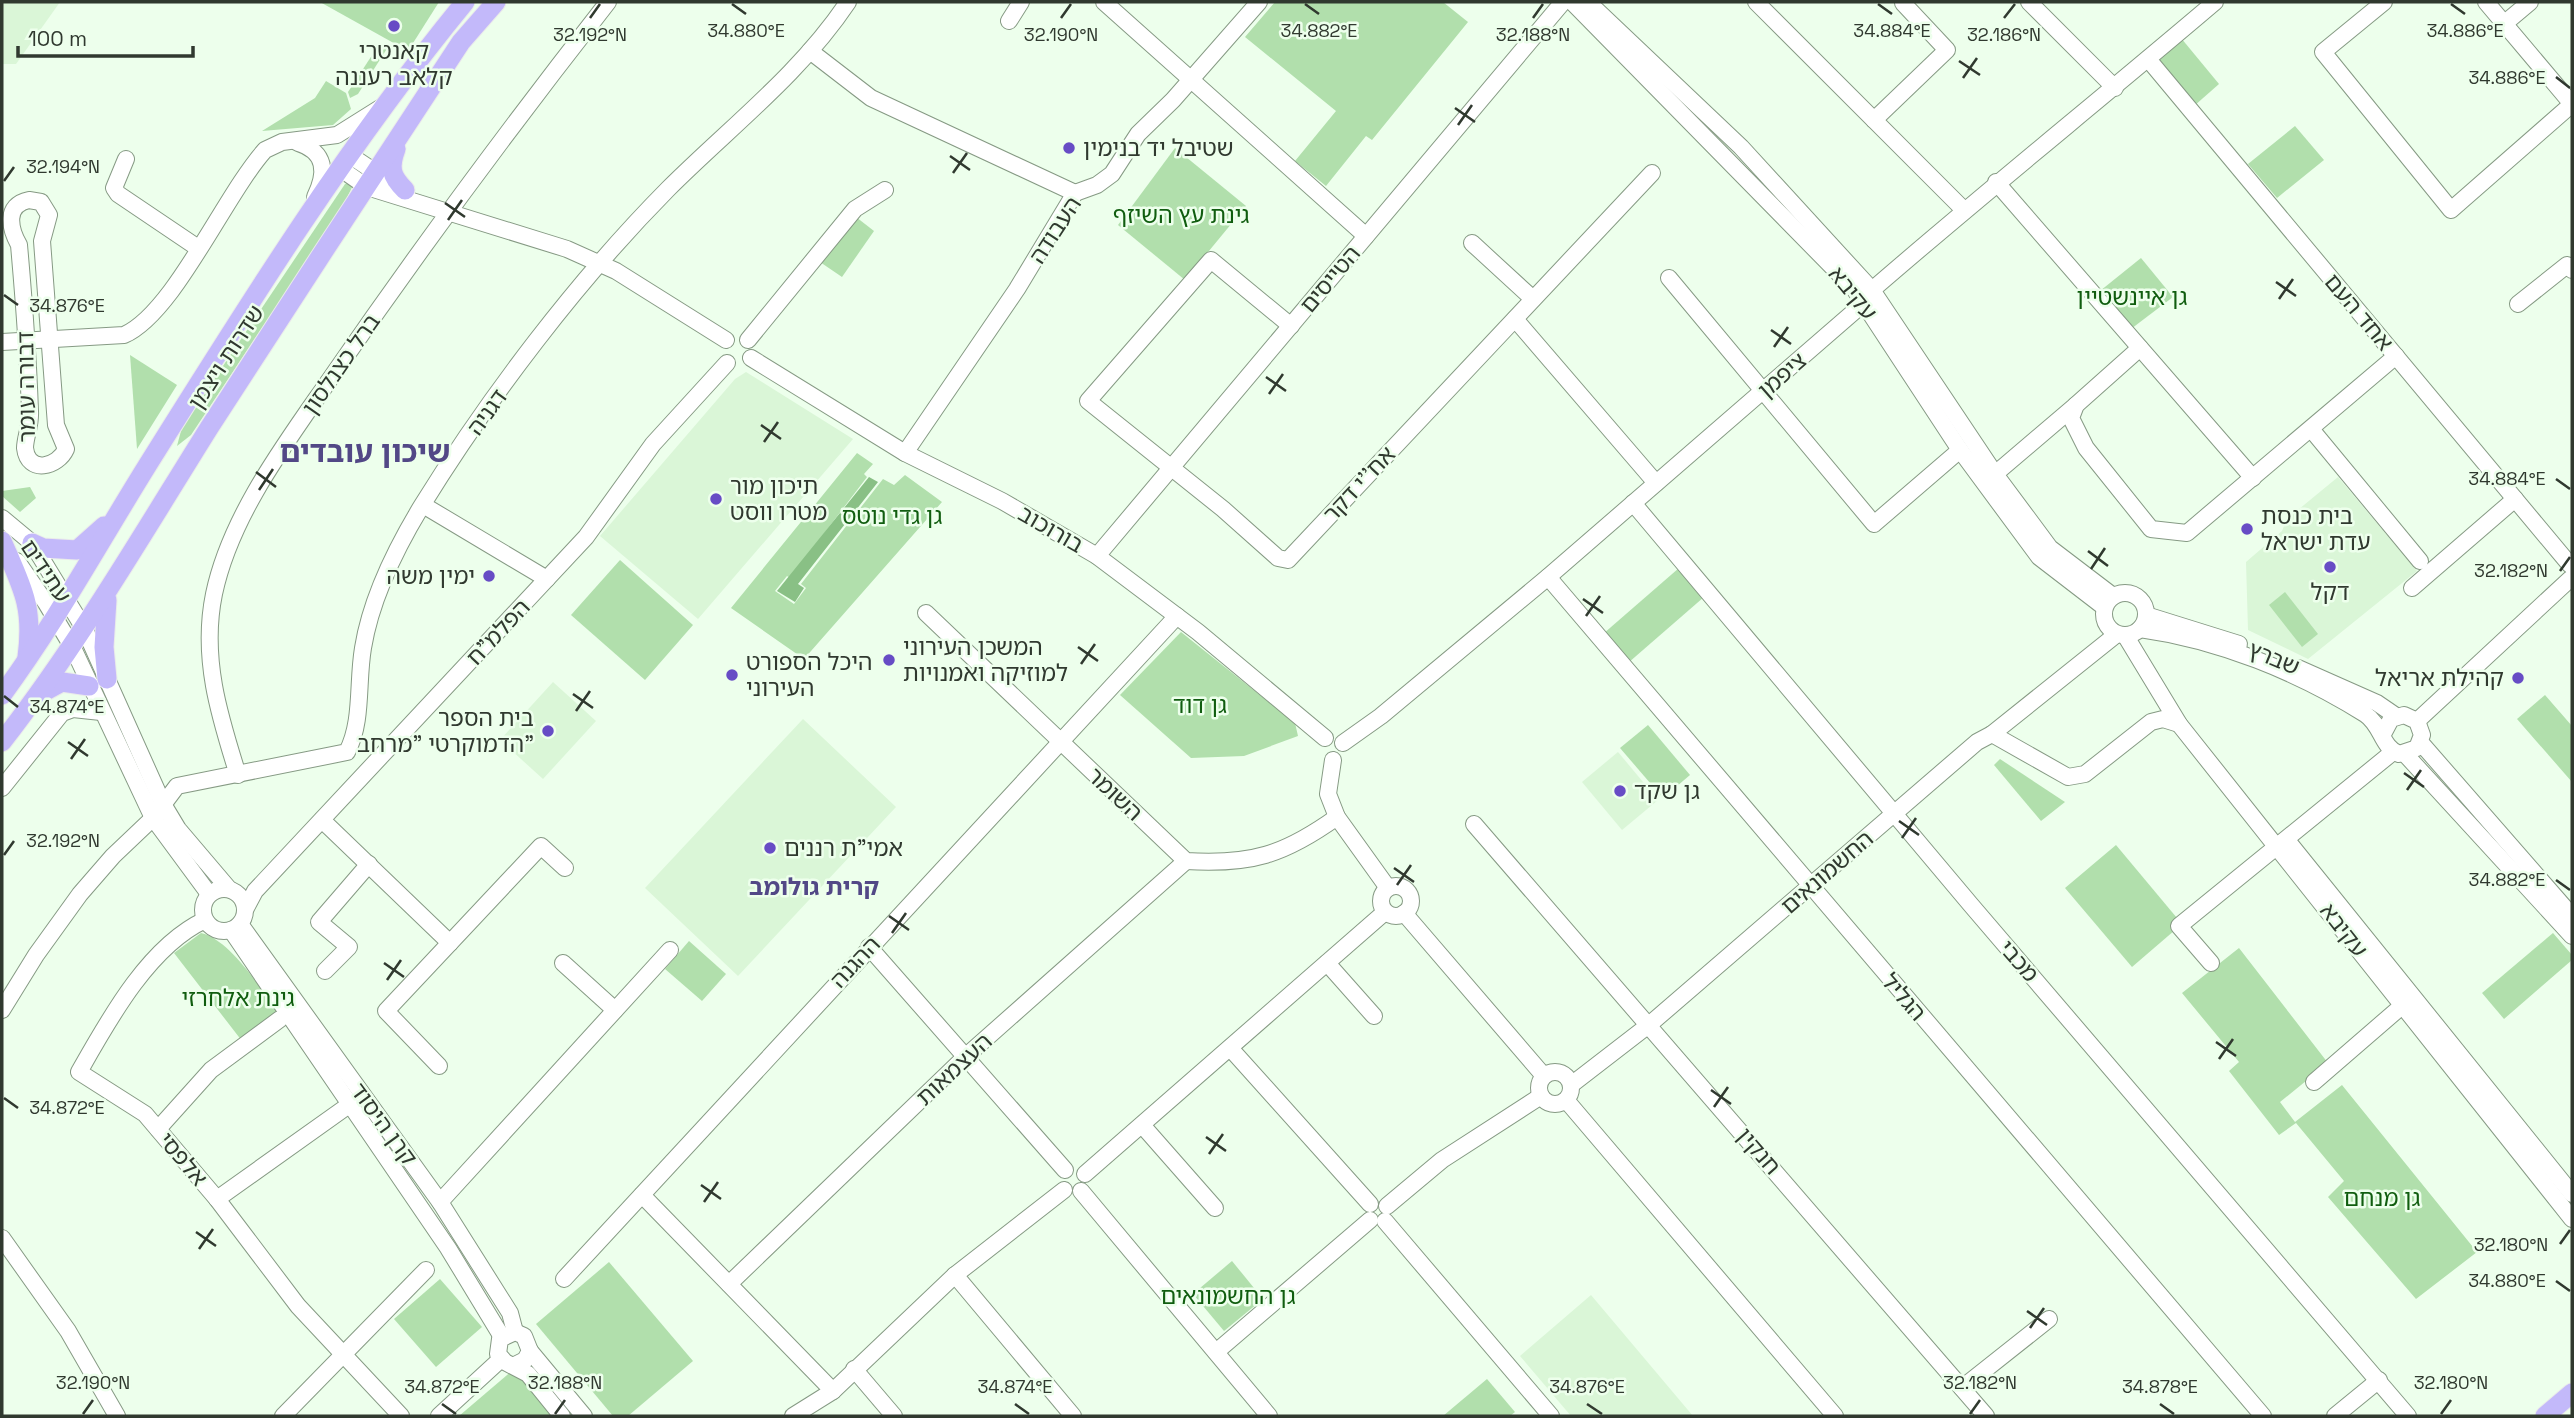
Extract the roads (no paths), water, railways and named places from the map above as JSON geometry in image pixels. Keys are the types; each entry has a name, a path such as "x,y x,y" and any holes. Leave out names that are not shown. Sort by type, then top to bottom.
{"main road":[{"name":"שדרות ויצמן","path":"2,695 66,601 293,239 388,103 465,2"},
{"name":"שדרות ויצמן","path":"2,742 85,630 113,581 461,42 496,2"},
{"path":"400,135 391,163 392,177 405,190"},
{"path":"32,543 43,548 77,550 124,505"},
{"path":"2,541 30,616 26,663"},
{"path":"34,701 49,687 62,682 98,682 104,621 113,581"},
{"path":"2545,1416 2572,1393"}],"street":[{"name":"ברל כצנלסון","path":"238,775 219,715 210,668 209,634 215,592 232,542 257,492 299,424 452,211 608,2"},
{"name":"דגניה","path":"2,1010 36,955 80,894 113,856 153,817 177,786 347,752 355,737 363,648 373,607 395,551 422,505 538,340 599,264 667,190 810,51 848,2"},
{"path":"1009,22 1020,2"},
{"path":"1104,2 1366,236"},
{"name":"העבודה","path":"905,453 1017,289 1075,193 1097,186 1112,174 1138,134 1191,80 1259,2"},
{"name":"הטייסים","path":"1097,556 1563,2"},
{"name":"עקיבא","path":"1572,2 1868,296 1960,450 2039,557 2109,602"},
{"name":"עקיבא","path":"1588,2 1741,147 1868,296 2050,548 2109,602"},
{"path":"1756,2 1964,210"},
{"path":"2029,2 2115,88"},
{"name":"ציפמן","path":"1343,743 1381,716 1548,577 1764,391 1996,182 2115,88 2215,2"},
{"path":"2384,2 2323,52 2451,209 2572,104 2486,2"},
{"path":"2505,23 2530,2"},
{"path":"1874,120 1947,50 1903,3"},
{"path":"810,51 871,98 1075,193"},
{"name":"אחד העם","path":"2148,59 2515,499 2571,572"},
{"path":"2,342 124,335 138,329 165,299 265,150 292,141 337,135 388,103"},
{"path":"292,141 318,153 323,170 317,192 293,239"},
{"path":"126,159 114,188 118,194 198,248"},
{"path":"346,162 371,180 435,206 532,236 599,264 726,340 738,336 748,340 752,348 751,358 738,367 727,363 723,354 726,340"},
{"name":"אח''י דקר","path":"1171,468 1278,558 1288,560 1652,173"},
{"path":"371,180 405,190 435,206"},
{"path":"1996,182 2253,478"},
{"path":"748,340 855,209 885,190"},
{"name":"דבורה עומר","path":"29,200 41,202 49,215 41,241 50,338 56,425 66,449 58,461 50,466 36,464 28,456 25,447 31,429 27,340 19,245 12,232 10,217 18,205 29,200"},
{"path":"1472,243 1533,299"},
{"path":"1171,468 1088,401 1211,260 1290,326"},
{"path":"2518,304 2567,265 2572,271"},
{"path":"1669,278 1874,524 1960,450"},
{"path":"1515,319 1656,483"},
{"path":"1995,474 2140,348"},
{"path":"2076,405 2071,418 2085,448 2151,529 2187,533 2396,356"},
{"name":"בורוכוב","path":"751,358 905,453 1002,502 1097,556 1177,616 1325,738"},
{"name":"הפלמ\"ח","path":"246,908 256,891 586,537 653,444 727,363"},
{"path":"2311,429 2420,561"},
{"path":"2412,587 2515,499"},
{"name":"מכבי","path":"1633,503 2408,1416"},
{"path":"422,505 547,579"},
{"name":"עתידים","path":"2,518 32,543 85,630"},
{"name":"עתידים","path":"2,541 73,648"},
{"path":"2417,721 2571,572"},
{"name":"הגליל","path":"1548,577 2263,1416"},
{"path":"2120,593 2135,596 2145,607 2132,629 2105,623 2109,602 2120,593"},
{"name":"השומר","path":"926,613 1186,862"},
{"name":"ההגנה","path":"564,1279 1177,616"},
{"name":"עקיבא","path":"2132,629 2179,724 2282,842 2572,1194"},
{"name":"החשמונאים","path":"1568,1092 1977,742 1992,734 2132,629"},
{"name":"שברץ","path":"2132,629 2203,631 2377,703 2396,716"},
{"name":"שברץ","path":"2132,629 2188,639 2257,659 2369,716 2383,734"},
{"path":"85,630 98,682 101,712 153,817 209,894"},
{"path":"73,648 98,682 178,830 246,908 235,927 214,928 205,920 203,907 209,894"},
{"path":"2,788 62,713 73,709 101,712"},
{"path":"2421,743 2423,735 2417,721 2411,717 2396,716 2387,723 2383,734 2384,741 2399,753 2572,936"},
{"path":"1992,734 2061,774 2077,777 2085,774 2151,722 2163,719 2179,724"},
{"path":"1335,736 1343,743 1343,754 1333,760 1327,759 1320,750 1325,738 1335,736"},
{"path":"2211,963 2179,926 2282,842 2399,753 2421,743"},
{"path":"2421,743 2572,916"},
{"path":"1333,760 1328,794 1337,817 1388,888"},
{"path":"1186,862 1227,864 1262,859 1308,838 1337,817"},
{"path":"322,820 450,943"},
{"name":"חנקין","path":"1474,824 1650,1024 1986,1416"},
{"name":"עקיבא","path":"2282,842 2403,1005 2572,1219"},
{"path":"439,1066 387,1011 541,846 565,868"},
{"name":"העצמאות","path":"729,1284 964,1058 1186,862"},
{"path":"325,971 349,947 318,922 369,864"},
{"path":"1385,912 1396,916 1404,913 1411,902 1409,894 1399,886 1388,888"},
{"path":"1385,912 1381,901 1388,888"},
{"path":"209,894 232,890 248,894 256,891"},
{"path":"1085,1174 1385,912"},
{"path":"1404,913 1544,1076"},
{"name":"אלפסי","path":"205,920 183,931 159,953 110,1020 79,1072 145,1114 217,1199 298,1306 401,1416"},
{"name":"קרן היסוד","path":"235,927 349,1105 508,1334"},
{"name":"קרן היסוד","path":"235,927 440,1202 510,1313 508,1334"},
{"path":"869,947 1065,1170"},
{"path":"440,1202 670,950"},
{"path":"1327,963 1374,1016"},
{"path":"563,964 615,1010"},
{"path":"2314,1082 2403,1005"},
{"path":"158,1129 211,1070 280,1019"},
{"path":"1230,1048 1378,1213 1551,1416"},
{"path":"1568,1092 1550,1103 1541,1096 1539,1086 1544,1076 1560,1072 1568,1092 1835,1416"},
{"path":"1216,1352 1442,1160 1541,1096"},
{"path":"217,1199 349,1105"},
{"path":"1142,1125 1215,1208"},
{"path":"1085,1174 1073,1167 1065,1170 1060,1178 1216,1352 1269,1416"},
{"path":"793,1416 833,1391 955,1275 1072,1190 1086,1183 1085,1174"},
{"path":"642,1195 833,1391"},
{"path":"2,1238 68,1331 117,1416"},
{"path":"283,1416 426,1270"},
{"path":"955,1275 1073,1416"},
{"path":"1962,1388 2049,1319"},
{"path":"562,1416 528,1374 508,1362 497,1349 508,1334 528,1340 530,1351 584,1416"},
{"path":"439,1416 508,1362 525,1360 530,1351"},
{"path":"854,1369 894,1416"},
{"path":"2335,1416 2379,1380"}],"place":[{"name":"קאנטרי קלאב רעננה","path":"394,26"},
{"name":"שטיבל יד בנימין","path":"1069,148"},
{"name":"תיכון מור מטרו ווסט","path":"716,499"},
{"name":"בית כנסת עדת ישראל","path":"2247,529"},
{"name":"דקל","path":"2330,567"},
{"name":"ימין משה","path":"489,576"},
{"name":"המשכן העירוני למוזיקה ואמנויות","path":"889,660"},
{"name":"היכל הספורט העירוני","path":"732,675"},
{"name":"קהילת אריאל","path":"2518,678"},
{"name":"בית הספר הדמוקרטי \"מרחב\"","path":"548,731"},
{"name":"גן שקד","path":"1620,791"},
{"name":"אמי\"ת רננים","path":"770,848"}],"district":[{"name":"שיכון עובדים","path":"365,451"},
{"name":"קרית גולומב","path":"814,886"}],"park label":[{"name":"גינת עץ השיזף","path":"1181,215"},
{"name":"גן איינשטיין","path":"2132,297"},
{"name":"גן גדי נוטס","path":"892,516"},
{"name":"גן דוד","path":"1200,705"},
{"name":"גינת אלחרזי","path":"238,998"},
{"name":"גן מנחם","path":"2382,1198"},
{"name":"גן החשמונאים","path":"1228,1296"}]}
